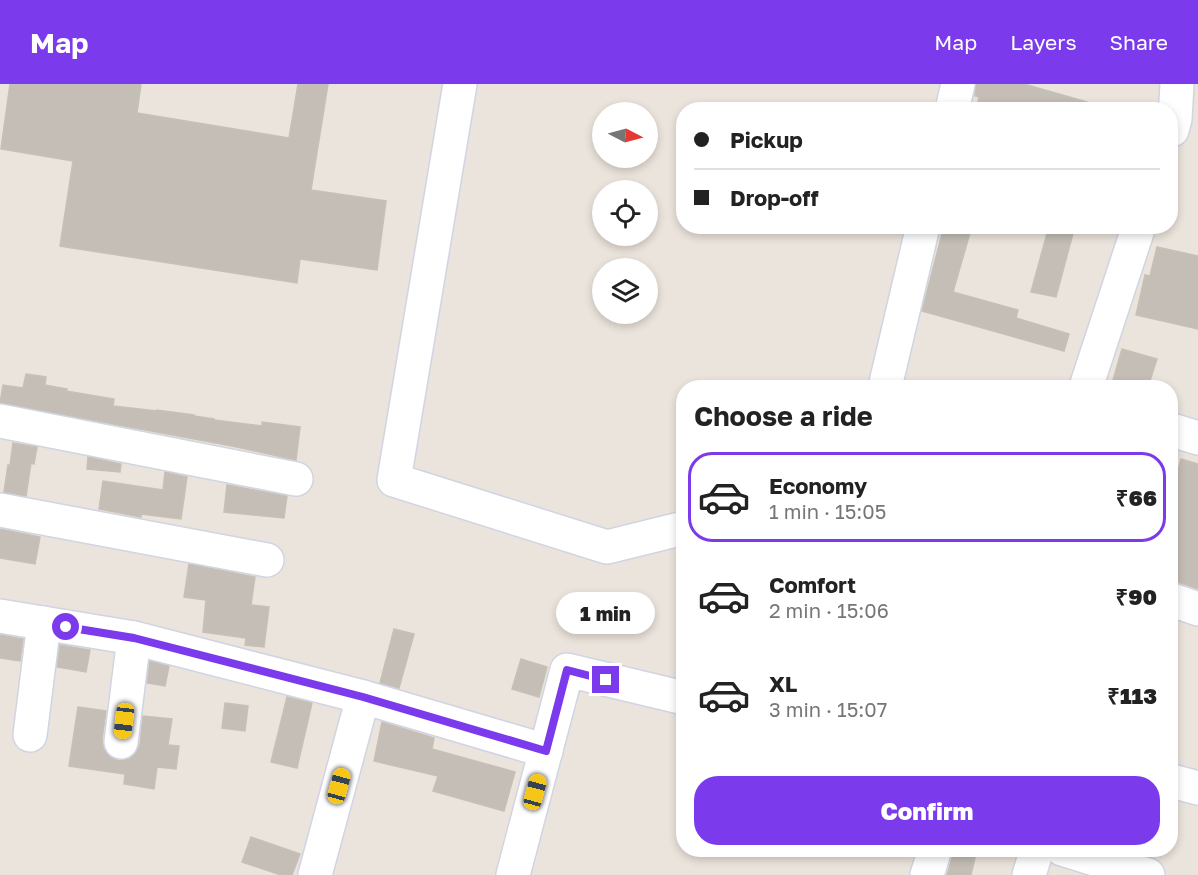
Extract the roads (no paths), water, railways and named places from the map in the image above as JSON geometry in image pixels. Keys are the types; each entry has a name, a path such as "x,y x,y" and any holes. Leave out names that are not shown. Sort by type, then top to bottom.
{"street":[{"path":"460,84 394,480 607,547 676,530"},
{"path":"954,102 958,84"},
{"path":"1177,84 1182,126"},
{"path":"887,380 921,234"},
{"path":"1088,380 1137,234"},
{"path":"0,421 296,479"},
{"path":"1178,432 1198,438"},
{"path":"0,510 267,560"},
{"path":"1178,602 1198,609"},
{"path":"0,616 134,638 363,697 546,751"},
{"path":"30,735 44,623"},
{"path":"121,742 134,638"},
{"path":"513,875 567,670 676,696"},
{"path":"315,875 363,697"},
{"path":"1178,783 1198,788"},
{"path":"927,875 933,857"},
{"path":"1029,875 1035,857"},
{"path":"1094,857 1137,868"}]}
